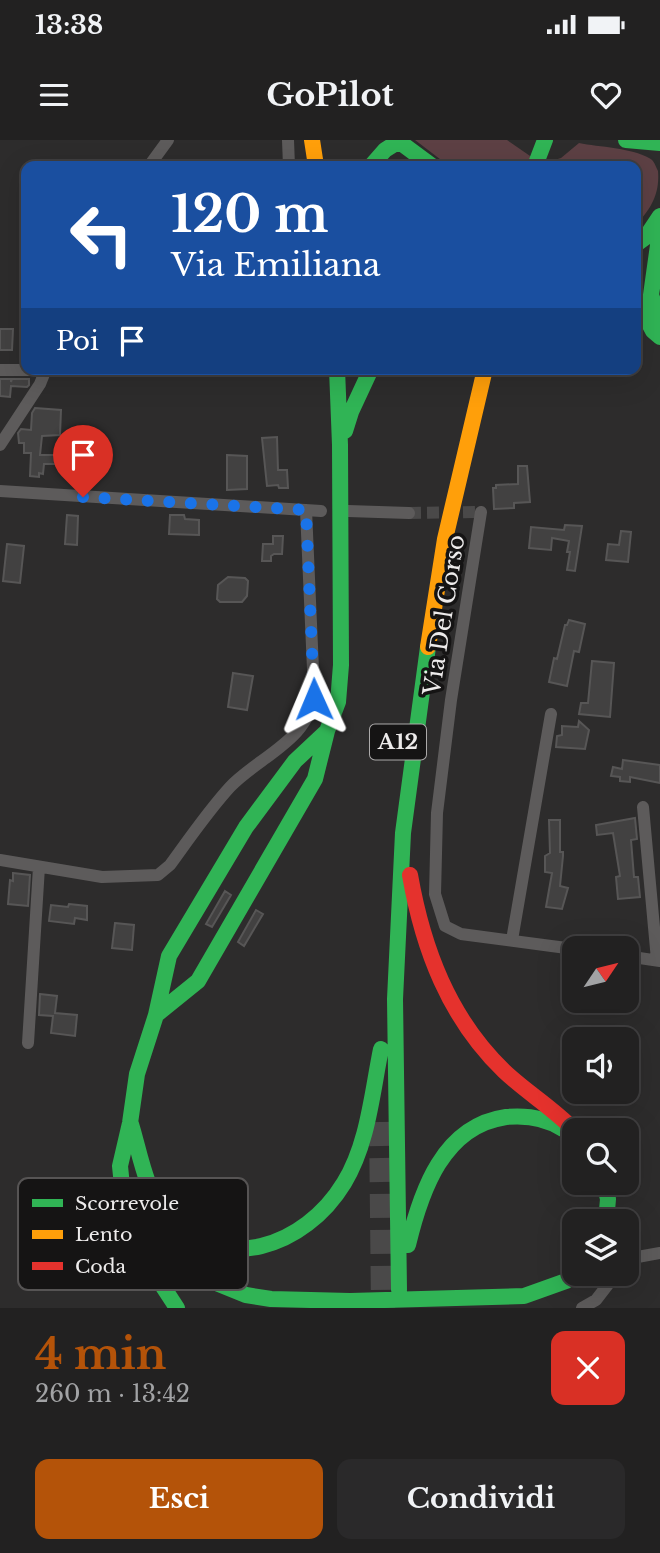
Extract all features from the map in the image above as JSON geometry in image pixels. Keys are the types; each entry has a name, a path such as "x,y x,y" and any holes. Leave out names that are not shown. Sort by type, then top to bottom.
{"main road":[{"path":"312,140 315,161"},
{"path":"537,161 545,140"},
{"path":"553,161 561,140"},
{"path":"632,141 660,143"},
{"path":"632,141 660,156"},
{"path":"375,161 385,150 402,143 425,161"},
{"path":"641,241 660,216"},
{"path":"641,275 649,252 660,238"},
{"path":"660,238 651,295 660,320"},
{"path":"641,310 653,331 660,337"},
{"path":"641,339 660,349"},
{"path":"156,1015 198,981 315,779 327,731 338,702 341,665 337,375"},
{"path":"340,445 351,412 369,375"},
{"name":"A12","path":"484,375 445,539 403,833 395,999 399,1287 412,1222 425,1184 442,1156 463,1133 489,1120 507,1116 532,1116 562,1128"},
{"path":"122,1178 120,1166 138,1074 156,1015 169,956 246,827 295,761 327,731"},
{"name":"A12","path":"386,858 393,789"},
{"path":"403,833 414,904 431,961 454,1008 477,1041 504,1071 562,1120"},
{"path":"381,1122 382,940"},
{"path":"248,1249 277,1244 297,1235 315,1222 332,1203 345,1182 362,1136 381,1049"},
{"path":"130,1123 148,1178"},
{"path":"130,1123 130,1165 133,1178"},
{"path":"233,1290 246,1295 284,1300 440,1299 524,1296 562,1282"},
{"path":"163,1290 177,1308"}],"street":[{"path":"153,161 168,140"},
{"path":"288,140 289,161"},
{"path":"0,370 21,370"},
{"path":"0,445 43,375"},
{"path":"0,491 321,511"},
{"path":"0,860 102,877 158,875 170,865 231,786 302,726 311,710 314,692 306,510"},
{"path":"348,511 409,513"},
{"name":"Via Del Corso","path":"481,512 449,712 437,813 435,894 445,926 461,934 562,947"},
{"path":"512,940 551,714"},
{"path":"639,958 659,960 643,807"},
{"path":"28,1043 39,867"},
{"path":"639,1257 660,1253"},
{"path":"582,1308 596,1300 606,1286"}],"shaded area":[{"path":"415,140 507,140 533,158 544,161 442,161"},
{"path":"579,143 625,150 652,160 658,171 658,180 656,195 641,219 641,161 551,161 561,158"}],"building":[{"path":"0,329 13,329 12,350 0,350"},
{"path":"0,379 11,379 11,382 12,379 29,379 29,385 11,386 10,397 0,396"},
{"path":"35,408 61,410 60,435 42,436 40,455 60,455 60,464 44,464 43,474 39,473 39,477 30,476 31,453 24,453 24,443 19,443 18,433 21,429 31,430"},
{"path":"277,437 278,470 287,470 288,488 267,486 262,438"},
{"path":"227,455 247,456 247,489 227,490"},
{"path":"518,466 527,466 530,502 514,503 514,508 494,509 493,488 496,488 496,485 518,484"},
{"path":"67,515 78,516 77,545 65,544"},
{"path":"170,515 184,515 185,519 199,520 199,535 169,534"},
{"path":"565,525 582,526 575,571 567,570 569,541 552,538 551,550 529,548 531,527 564,530"},
{"path":"621,531 631,532 628,562 606,560 608,544 619,545"},
{"path":"273,536 283,536 282,554 274,554 271,561 262,561 263,544 273,544"},
{"path":"7,544 24,546 20,583 3,581"},
{"path":"228,577 245,578 248,581 247,596 242,602 220,602 217,599 218,585"},
{"path":"569,620 585,624 579,652 574,651 567,686 549,682 554,658 557,659 565,625"},
{"path":"592,661 614,663 610,717 579,714 581,703 588,703"},
{"path":"233,673 253,676 247,710 228,707"},
{"path":"579,721 589,730 585,749 556,747 557,736 562,735 562,726 578,727"},
{"path":"623,760 660,765 660,783 630,777 630,782 620,781 620,777 611,776 613,767 622,769"},
{"path":"635,818 637,839 631,840 634,877 638,877 640,897 618,899 616,877 620,876 613,833 597,835 596,825"},
{"path":"549,820 560,820 560,852 563,852 563,856 560,886 568,888 562,909 546,907 552,873 545,872 545,856 550,853"},
{"path":"13,873 30,875 28,906 8,904"},
{"path":"225,891 231,895 212,927 206,924"},
{"path":"69,904 87,906 87,920 75,918 74,924 49,921 51,905 68,907"},
{"path":"256,910 263,914 244,946 238,942"},
{"path":"115,923 134,925 132,950 112,948"},
{"path":"40,994 57,996 55,1013 77,1015 75,1036 51,1033 53,1016 39,1015"}],"tunnel":[{"path":"409,513 478,512"},
{"path":"381,1122 383,1308"}],"traffic: fast":[{"path":"397,140 425,161"},
{"path":"375,161 385,150 401,140"},
{"path":"537,161 545,140"},
{"path":"626,140 660,143"},
{"path":"641,241 660,216"},
{"path":"659,238 651,295 660,320"},
{"path":"641,308 653,331 660,337"},
{"path":"156,1015 198,981 315,779 327,731 338,702 341,665 337,375"},
{"path":"345,431 368,375"},
{"path":"399,1290 395,999 403,833 428,647"},
{"path":"121,1178 120,1166 137,1074 156,1015 169,956 246,827 295,761 327,731"},
{"path":"248,1248 285,1238 307,1224 327,1205 344,1183 364,1135 381,1049"},
{"path":"408,1245 428,1183 438,1164 466,1133 484,1123 514,1116 543,1120 562,1128"},
{"path":"131,1124 146,1178"},
{"path":"607,1195 607,1209"},
{"path":"234,1290 271,1299 350,1301 524,1296 562,1282"},
{"path":"165,1290 177,1308"}],"traffic: slow":[{"path":"312,140 315,161"},
{"path":"428,647 445,539 484,375"}],"traffic: jam":[{"path":"410,875 431,956 441,981 468,1028 504,1071 562,1119"}],"route":[{"path":"83,497 306,510 314,699"}]}
